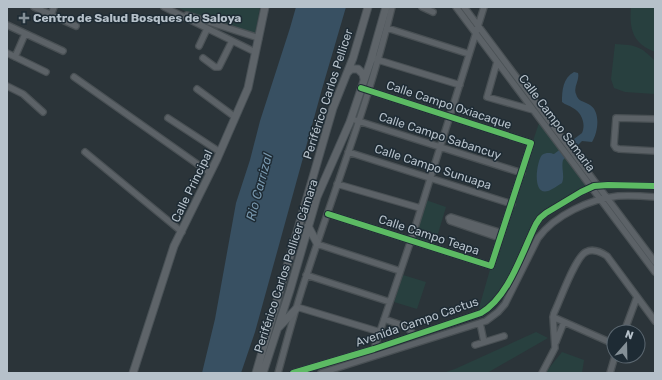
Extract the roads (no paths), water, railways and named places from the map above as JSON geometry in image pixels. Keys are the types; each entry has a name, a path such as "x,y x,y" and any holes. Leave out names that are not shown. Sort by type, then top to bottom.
{"main road":[{"name":"Calle Principal","path":"133,373 174,246 220,152 248,88 265,7"},
{"name":"Periférico Carlos Pellicer","path":"256,373 333,108 347,73 368,7"},
{"name":"Periférico Carlos Pellicer Cámara","path":"263,373 320,190 351,119 364,79 373,59 386,7"},
{"path":"352,58 355,64 362,66 373,59"},
{"path":"347,73 351,69 358,69 363,74 364,79"},
{"path":"308,226 317,244"},
{"path":"277,328 297,308"}],"street":[{"path":"34,7 76,26"},
{"path":"51,15 54,7"},
{"path":"164,7 255,52"},
{"path":"171,7 190,16 259,38"},
{"path":"278,373 306,275 328,214 368,91 373,59 387,28 392,7"},
{"path":"422,7 433,12"},
{"name":"Calle Campo Samaria","path":"456,7 591,187 604,199 655,262"},
{"name":"Calle Campo Samaria","path":"464,7 598,186 604,199 655,272"},
{"path":"374,349 440,148 484,7"},
{"path":"7,25 63,50"},
{"path":"387,28 469,54"},
{"path":"199,46 207,29"},
{"path":"15,57 25,34"},
{"path":"202,58 219,68 232,41"},
{"path":"7,53 46,72"},
{"path":"373,59 460,85"},
{"path":"497,62 487,97 533,110"},
{"path":"74,77 210,173"},
{"path":"7,86 22,94 43,112"},
{"name":"Calle Campo Oxiacaque","path":"361,88 531,143"},
{"path":"197,89 236,117"},
{"path":"168,118 220,152"},
{"path":"655,119 615,118 614,145 616,148 620,149 655,151"},
{"name":"Calle Campo Sabancuy","path":"351,119 522,173"},
{"name":"Calle Campo Teapa","path":"328,214 491,266 531,143"},
{"path":"85,152 182,232"},
{"name":"Calle Campo Sunuapa","path":"348,152 512,204"},
{"path":"338,184 420,208"},
{"name":"Avenida Campo Cactus","path":"293,373 374,349 477,315 489,308 500,298 536,224 546,213 591,187 608,185 655,186"},
{"path":"321,373 489,319 505,304 538,238 560,217 575,209 604,199 621,196 655,197"},
{"path":"451,216 501,235 450,221 449,218 451,216"},
{"path":"317,244 400,271"},
{"path":"542,373 554,354 555,344 553,317 576,264 583,254 588,251 597,251 606,256 655,321"},
{"path":"306,275 390,302"},
{"path":"627,324 636,296"},
{"path":"297,308 380,332"},
{"path":"553,317 606,340"},
{"path":"384,319 407,327 414,335"},
{"path":"555,344 564,322"},
{"path":"480,323 484,342"},
{"path":"475,345 504,336"}],"water":[{"name":"Rio Carrizal","path":"296,7 346,7 255,332 241,373 202,373 215,319 236,203"},
{"path":"574,72 578,73 575,89 577,97 590,105 596,112 596,133 592,142 582,141 563,160 562,183 548,191 543,191 539,188 537,183 537,170 540,158 542,155 547,153 554,154 582,133 583,130 584,126 579,113 572,107 562,102 565,81"}],"place":[{"name":"Centro de Salud Bosques de Saloya","path":"24,18"}]}
